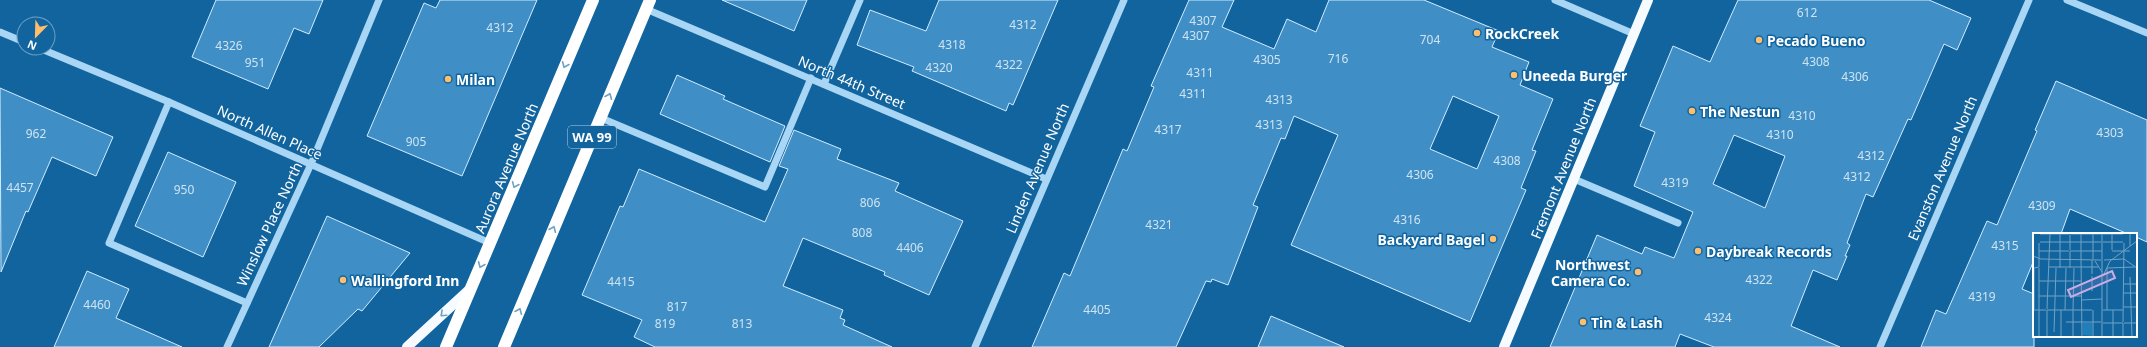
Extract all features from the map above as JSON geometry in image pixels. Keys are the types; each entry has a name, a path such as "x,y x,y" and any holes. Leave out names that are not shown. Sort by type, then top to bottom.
{"highway":[{"name":"Aurora Avenue North","path":"446,347 592,0"},
{"name":"WA 99","path":"504,347 648,4"}],"main road":[{"name":"Fremont Avenue North","path":"1504,347 1648,0"},
{"path":"407,347 472,288"}],"street":[{"name":"Winslow Place North","path":"227,347 311,164 379,0"},
{"path":"824,84 860,0"},
{"name":"Linden Avenue North","path":"975,347 1124,0"},
{"path":"1554,0 1634,34"},
{"name":"Evanston Avenue North","path":"1880,347 2029,0"},
{"path":"2066,0 2147,33"},
{"name":"North 44th Street","path":"648,4 824,84 1046,180"},
{"path":"0,32 16,39"},
{"name":"North Allen Place","path":"56,55 169,102 490,243"},
{"path":"600,118 765,187 811,78"},
{"path":"169,102 108,242 246,303"},
{"path":"1574,179 1678,223"}],"building":[{"path":"216,0 323,0 309,34 294,28 268,89 192,57"},
{"name":"Milan","path":"440,0 537,0 462,176 367,136 424,3 436,8"},
{"path":"722,0 807,0 794,31"},
{"path":"939,0 1058,0 1013,105 1009,103 1006,111 912,71 914,67 857,45 870,10 926,31"},
{"path":"1189,0 1234,0 1222,27 1274,49 1287,19 1316,32 1329,0 1424,0 1499,31 1492,47 1529,62 1520,85 1553,99 1532,150 1536,151 1521,188 1526,190 1470,322 1291,245 1338,135 1294,116 1285,139 1281,138 1253,205 1258,207 1228,285 1212,279 1211,282 1206,281 1176,347 1032,347 1064,273 1070,276 1123,149 1127,151 1154,87 1151,86","holes":["1453,96 1499,116 1477,169 1430,149"]},
{"path":"1738,0 1929,0 1971,18 1957,50 1944,44 1911,120 1908,119 1873,197 1866,194 1847,243 1850,245 1837,280 1813,270 1791,326 1840,347 1714,347 1680,334 1675,347 1550,347 1597,235 1642,254 1645,247 1674,258 1693,212 1634,186 1655,132 1640,126 1673,46 1710,62","holes":["1734,135 1785,156 1765,208 1713,184"]},
{"path":"677,75 725,96 723,99 785,126 770,162 660,114"},
{"path":"2056,81 2147,120 2147,242 2137,237 2137,233 2126,233 2070,209 2061,233 2033,233 2033,262 2022,289 2033,294 2034,347 1921,347 1936,310 1946,314 1987,221 1997,225 2037,131 2035,130"},
{"path":"0,88 113,137 96,176 52,157 28,212 26,211 1,272"},
{"path":"794,130 841,149 837,159 899,183 895,191 963,221 929,295 884,275 885,272 803,238 783,286 843,310 840,318 845,320 843,325 892,347 655,347 634,337 642,320 582,295 620,206 623,207 639,169 765,222 788,169 779,166"},
{"path":"168,152 236,182 203,257 135,226"},
{"name":"Wallingford Inn","path":"327,216 410,253 362,311 358,309 319,347 269,347"},
{"path":"87,271 129,289 116,318 182,347 54,347"},
{"path":"1271,316 1344,347 1258,347"}],"place":[{"name":"RockCreek","path":"1477,33"},
{"name":"Pecado Bueno","path":"1759,40"},
{"name":"Uneeda Burger","path":"1514,75"},
{"name":"Milan","path":"448,79"},
{"name":"The Nestun","path":"1692,111"},
{"name":"Backyard Bagel","path":"1493,239"},
{"name":"Daybreak Records","path":"1698,251"},
{"name":"Northwest Camera Co.","path":"1638,272"},
{"name":"Wallingford Inn","path":"343,280"},
{"name":"Tin & Lash","path":"1583,322"}]}
